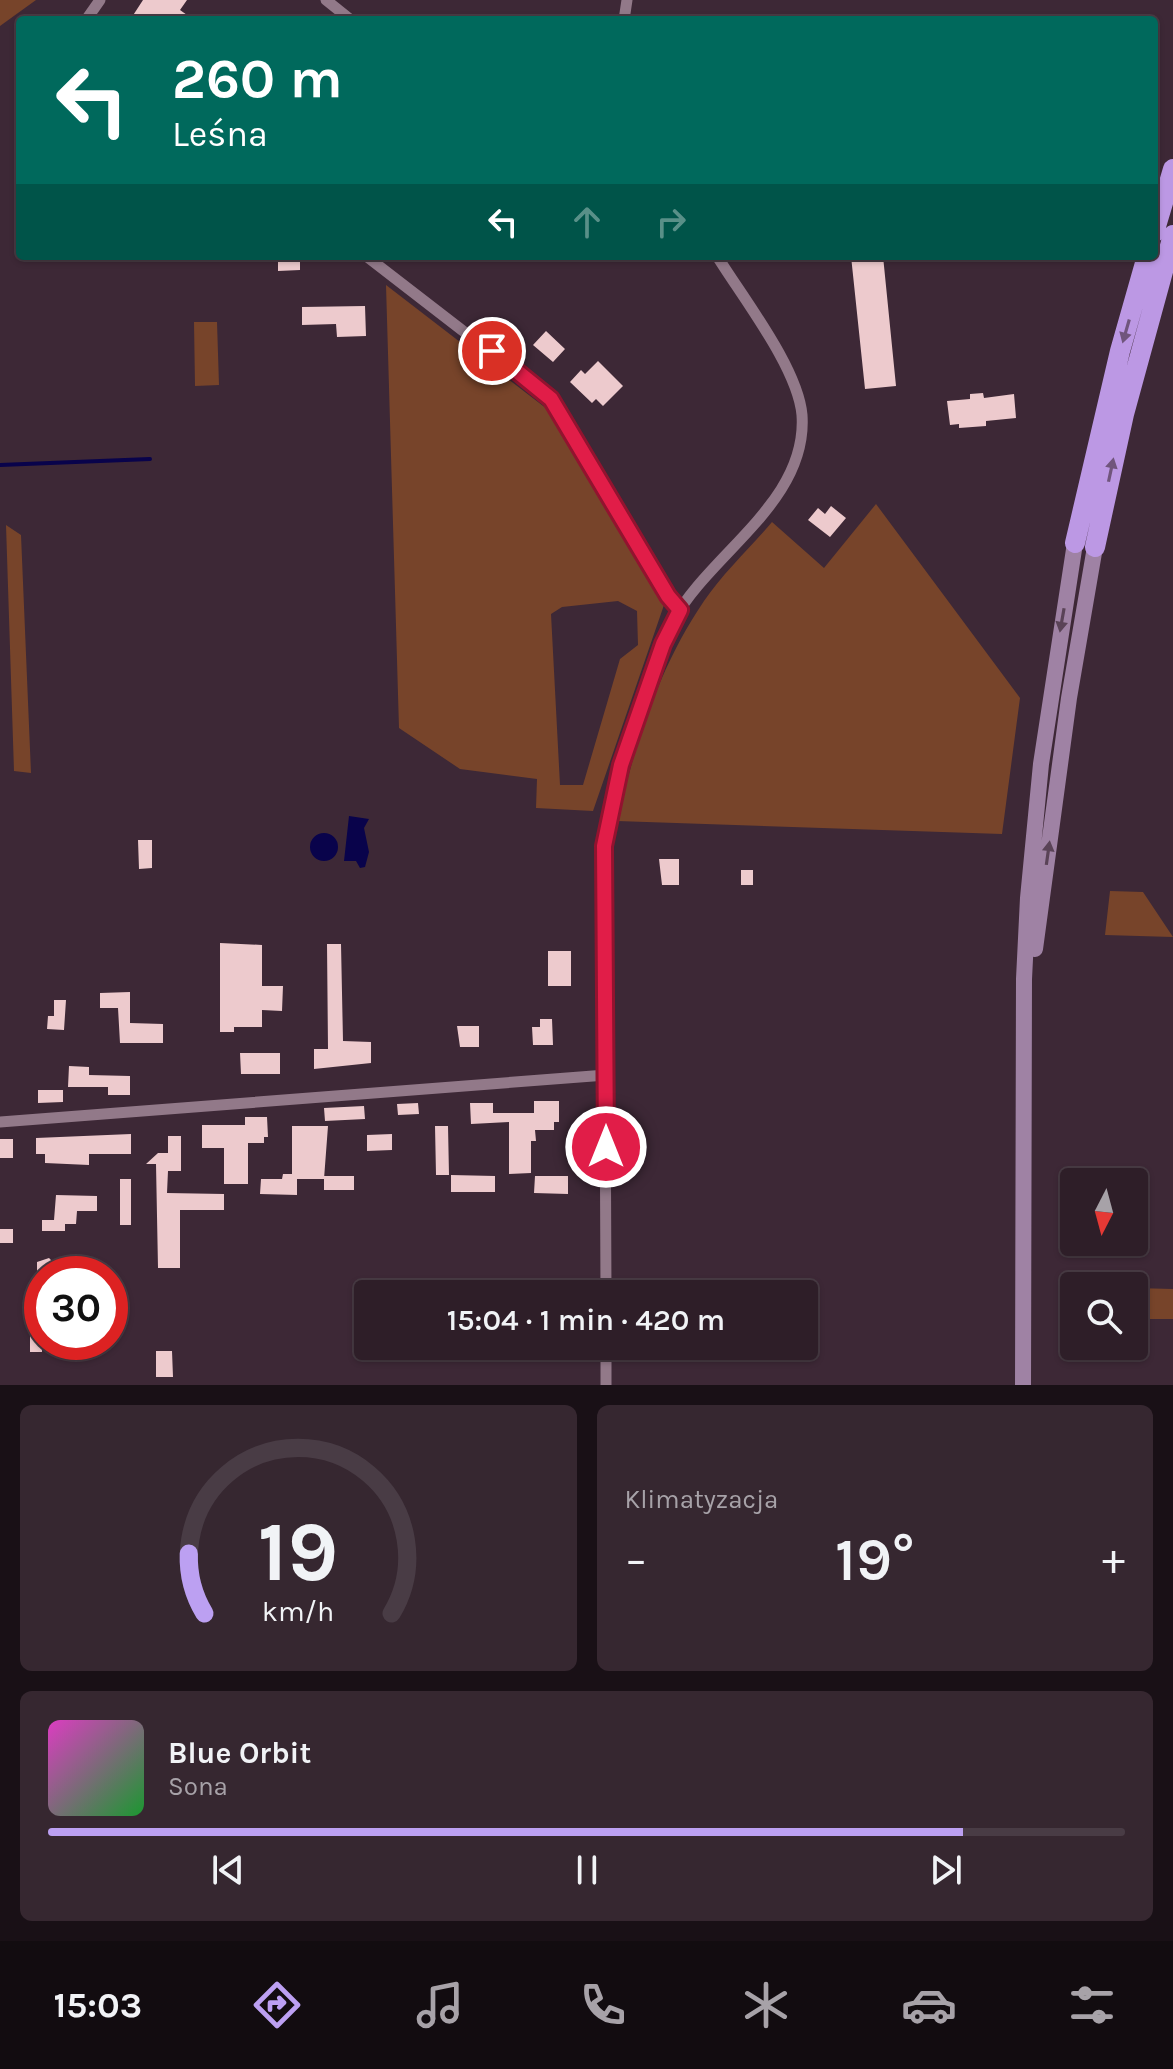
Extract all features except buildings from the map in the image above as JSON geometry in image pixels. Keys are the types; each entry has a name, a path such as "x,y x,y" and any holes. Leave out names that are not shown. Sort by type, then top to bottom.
{"highway":[{"path":"1158,220 1173,169"},
{"path":"1085,545 1173,235"},
{"path":"1085,545 1120,351 1146,260"}],"main road":[{"path":"1023,1385 1024,979 1032,837 1055,662 1085,545"}],"street":[{"path":"326,0 346,16"},
{"path":"371,260 551,399 668,596 680,610"},
{"path":"606,1280 604,846 609,809 651,675 680,610 765,511 787,477 802,430 795,382 719,260"},
{"path":"0,1122 137,1114 606,1075"},
{"path":"606,1360 606,1385"}],"shaded area":[{"path":"0,0 36,0 0,26"},
{"path":"386,285 551,412 664,605 593,811 536,808 537,779 460,769 399,728","holes":["618,601 637,611 638,645 620,659 583,785 560,785 551,614 562,607"]},
{"path":"194,322 217,322 219,385 195,386"},
{"path":"876,504 1020,698 1002,834 617,821 632,763 661,679 688,626 720,580 772,522 824,568"},
{"path":"6,525 21,535 31,773 14,771"},
{"path":"349,816 369,819 364,828 369,852 365,867 360,868 356,861 344,861"},
{"path":"324,833 334,837 338,847 334,857 324,861 314,857 310,847 314,837"},
{"path":"1110,891 1143,892 1173,937 1105,935"},
{"path":"1148,1288 1173,1289 1173,1319 1148,1319"}],"waterway":[{"path":"0,465 150,459"}],"route":[{"path":"492,351 551,399 668,596 680,610 651,675 609,809 604,846 606,1147"}]}
